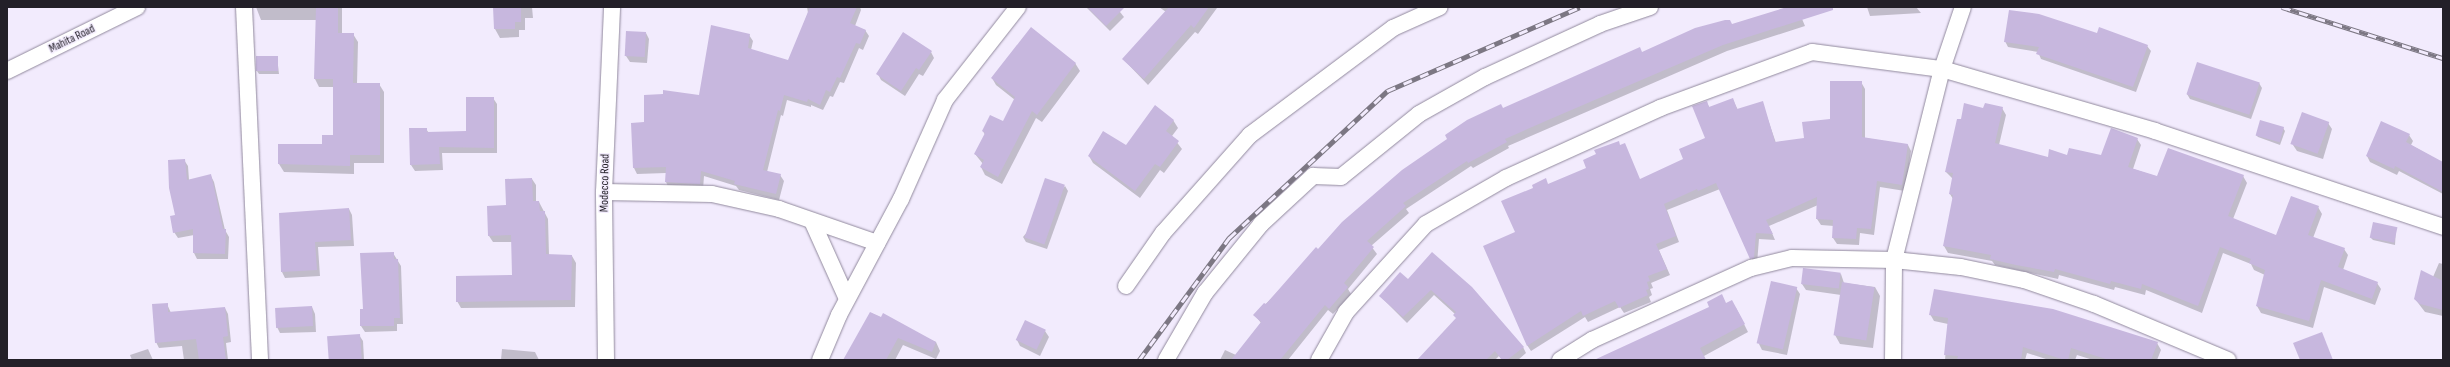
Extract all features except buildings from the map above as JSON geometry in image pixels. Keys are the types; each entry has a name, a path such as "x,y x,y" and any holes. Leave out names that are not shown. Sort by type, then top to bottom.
{"street":[{"name":"Mahita Road","path":"7,71 137,7"},
{"path":"244,7 260,360"},
{"name":"Modecco Road","path":"606,360 604,192 612,7"},
{"path":"820,360 847,299 901,199 945,100 1018,7"},
{"path":"1126,286 1163,233 1250,135 1393,28 1440,7"},
{"path":"1166,360 1210,287 1261,224 1313,176 1341,177 1419,114 1485,76 1600,24 1650,7"},
{"path":"1893,360 1894,260 1942,69 1963,7"},
{"path":"1319,360 1346,312 1426,224 1506,178 1660,108 1812,52 1942,69 2155,131 2443,227"},
{"path":"604,192 712,194 779,209 876,243"},
{"path":"812,221 847,299"},
{"path":"1560,360 1592,340 1751,268 1792,258 1894,260 1961,267 2024,280 2094,304 2228,360"}],"railway":[{"path":"1139,360 1229,238 1387,91 1580,7"},
{"path":"2282,7 2443,58"}]}
